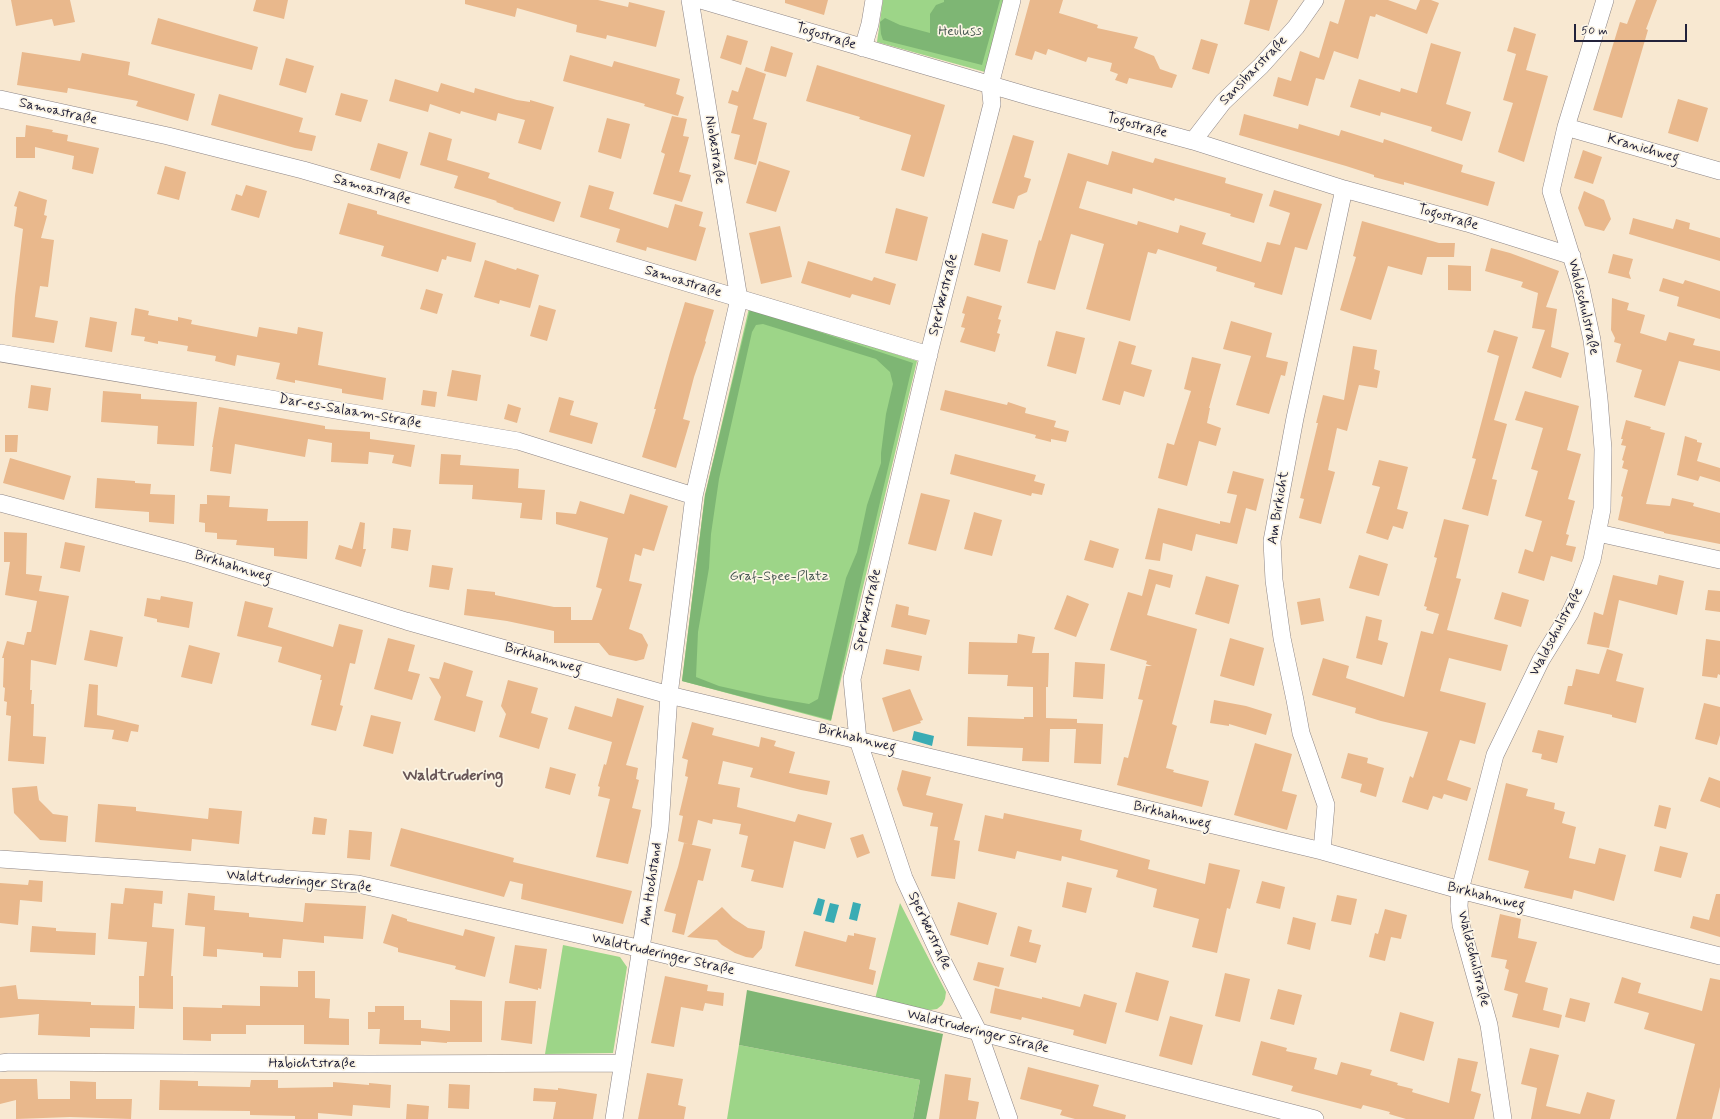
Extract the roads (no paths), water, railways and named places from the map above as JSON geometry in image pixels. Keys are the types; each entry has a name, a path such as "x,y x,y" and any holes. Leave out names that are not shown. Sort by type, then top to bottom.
{"street":[{"name":"Niobestraße","path":"690,0 739,299"},
{"name":"Togostraße","path":"701,0 990,85 1192,141 1344,189 1467,223 1572,256"},
{"path":"863,48 870,24 874,0"},
{"name":"Sperberstraße","path":"1009,1119 978,1031 942,960 904,878 858,740 852,679 928,355 992,104 990,85 1012,0"},
{"name":"Sansibarstraße","path":"1192,141 1223,102 1261,66 1296,27 1315,0"},
{"name":"Waldschulstraße","path":"1503,1119 1489,1025 1461,925 1459,906 1460,890 1495,755 1541,660 1570,613 1581,590 1592,560 1598,533 1603,492 1600,399 1591,335 1580,284 1551,191 1566,127 1605,0"},
{"name":"Samoastraße","path":"0,99 168,136 303,170 492,224 739,299"},
{"name":"Kranichweg","path":"1566,127 1720,171"},
{"name":"Am Birkicht","path":"1322,851 1326,805 1302,732 1298,713 1280,623 1274,580 1272,541 1295,418 1344,189"},
{"path":"669,695 694,496 739,299 928,355"},
{"name":"Dar-es-Salaam-Straße","path":"0,353 518,441 694,496"},
{"name":"Birkhahnweg","path":"0,503 186,553 406,621 669,695 1322,851 1460,890 1720,956"},
{"path":"1598,533 1720,560"},
{"name":"Am Hochstand","path":"614,1119 642,949 660,827 669,695"},
{"name":"Waldtruderinger Straße","path":"0,859 358,884 642,949 978,1031 1315,1119"},
{"name":"Habichtstraße","path":"0,1063 623,1063"}],"water":[{"path":"914,731 934,736 932,746 912,740"},
{"path":"818,898 825,900 821,916 813,914"},
{"path":"853,902 861,904 857,921 849,919"},
{"path":"830,903 839,905 834,923 825,921"}],"district":[{"name":"Waldtrudering","path":"453,777"}],"park label":[{"name":"Heuluss","path":"960,32"},
{"name":"Graf-Spee-Platz","path":"779,577"}]}
